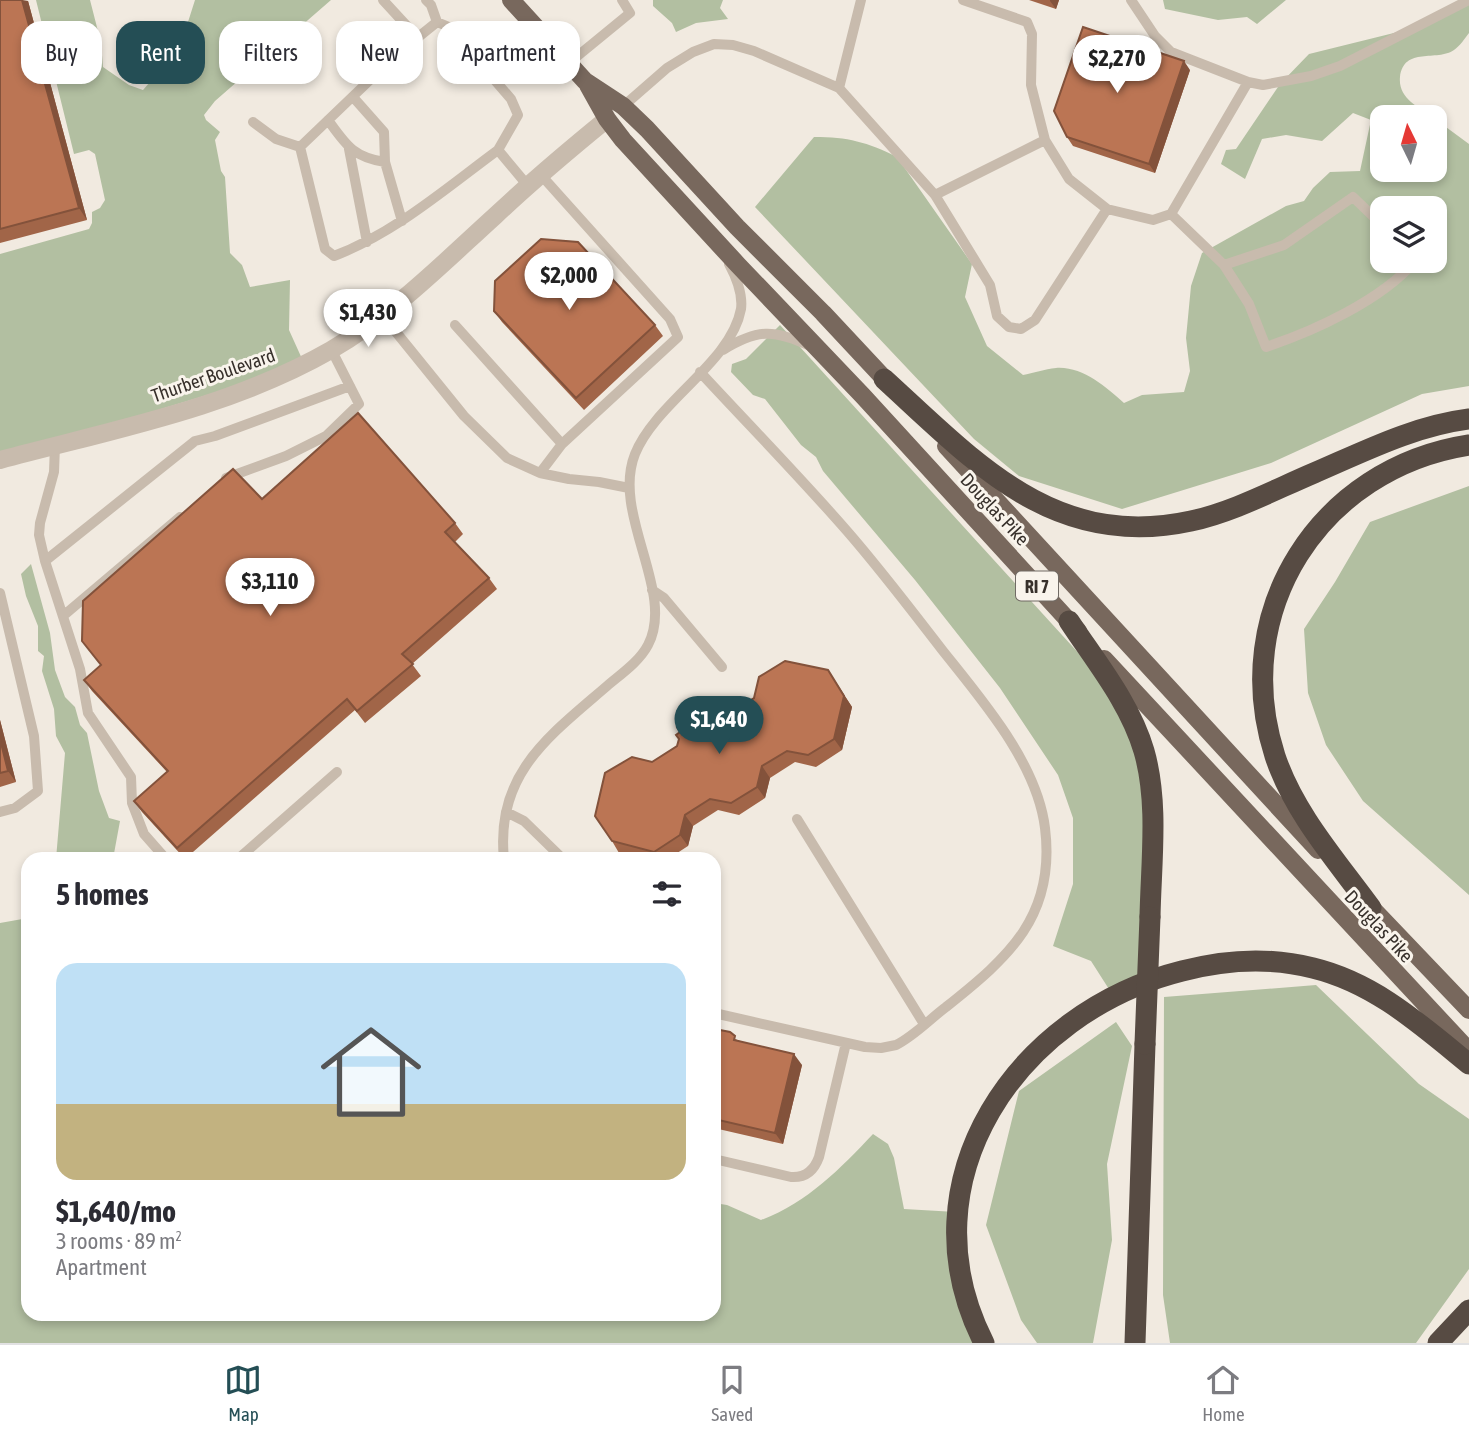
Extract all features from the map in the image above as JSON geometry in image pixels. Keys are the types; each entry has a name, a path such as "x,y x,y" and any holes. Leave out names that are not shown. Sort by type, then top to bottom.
{"highway":[{"path":"884,379 1001,482 1057,511 1087,521 1119,526 1156,527 1208,517 1400,436 1469,419"},
{"path":"1371,908 1303,813 1275,757 1269,736 1263,690 1263,666 1269,622 1294,560 1320,523 1336,507 1391,468 1429,453 1469,444"},
{"path":"1069,621 1123,705 1143,750 1151,798 1150,917 1135,1343"},
{"path":"984,1343 968,1301 958,1245 960,1194 967,1160 987,1114 1014,1075 1050,1039 1098,1004 1151,979 1206,965 1259,961 1293,964 1330,972 1377,994 1469,1064"},
{"path":"1438,1343 1469,1310"},
{"path":"1457,1343 1469,1328"}],"main road":[{"name":"Douglas Pike","path":"511,0 530,21"},
{"name":"Douglas Pike","path":"580,75 607,119 718,243 1469,1051"},
{"name":"Douglas Pike","path":"585,81 623,106 647,129 737,228 823,313 1371,908 1469,1010"}],"street":[{"name":"Thurber Boulevard","path":"0,460 202,405 262,384 331,349 383,316 455,254 534,180 607,119"}],"lane":[{"path":"383,0 402,21"},
{"path":"423,32 437,22 431,5 426,0"},
{"path":"580,54 630,13 622,0"},
{"path":"839,88 862,0"},
{"path":"962,0 1027,22 1032,34 1031,85 1045,140 1069,179 1107,209 1153,219 1171,214 1248,82"},
{"path":"1130,0 1155,36 1171,52 1248,82 1272,84 1330,70 1469,1"},
{"path":"607,119 667,68 693,52 715,44 733,45 754,51 839,88 935,195 990,285 1002,323 1015,329 1027,327 1035,320 1107,209"},
{"path":"300,147 367,84"},
{"path":"300,147 326,249 334,256 367,242 402,221 498,150 518,115 511,99 498,84"},
{"path":"353,97 384,132 385,162 402,221"},
{"path":"328,120 349,149 367,242"},
{"path":"253,122 276,138 300,147"},
{"path":"935,195 1045,140"},
{"path":"349,149 367,159 385,162"},
{"path":"498,150 534,180 670,319 678,337 562,444 540,473"},
{"path":"1224,265 1284,245 1353,197 1370,213"},
{"path":"1171,214 1224,265 1249,304 1266,347 1295,337 1358,306 1403,273"},
{"path":"504,852 503,827 518,776 542,743 643,653 651,638 655,606 629,488 632,464 643,439 719,352 738,317 741,301 733,270 718,243"},
{"path":"383,316 472,425 507,458 540,473 629,488"},
{"path":"456,325 562,444"},
{"path":"719,352 745,338 769,332 789,337 822,352"},
{"path":"215,486 226,478 286,456 326,436 359,404 331,349"},
{"path":"700,372 847,531 997,722 1020,760 1037,796 1045,824 1046,853 1040,896 1028,925 1000,962 902,1042 888,1048 873,1048 721,1015"},
{"path":"45,561 195,441 350,386"},
{"path":"55,445 54,472 40,523 39,535 45,561 80,669 88,713 131,777 132,803 144,834 160,852"},
{"path":"63,616 185,512"},
{"path":"652,590 664,598 722,667"},
{"path":"0,593 34,736 38,791 15,808 0,812"},
{"path":"246,852 337,772"},
{"path":"506,812 524,821 556,852"},
{"path":"797,819 924,1024"},
{"path":"721,1161 791,1177 809,1173 819,1157 846,1043"}],"green space":[{"path":"36,0 90,0 95,21 41,21"},
{"path":"195,0 331,0 307,21 219,21 219,84 235,84 204,115 220,132 215,140 221,171 225,177 230,253 242,265 250,287 290,280 289,330 303,361 283,372 0,458 0,254 89,229 92,212 100,208 105,200 95,154 89,150 74,154 57,84 102,84 102,55 103,67 116,76 116,84 128,84 143,90 148,84 205,84 205,21 188,21"},
{"path":"653,0 723,0 720,8 728,19 696,23 676,32 672,23 653,6"},
{"path":"1163,0 1286,0 1257,24 1247,17 1218,20 1165,9"},
{"path":"1469,0 1469,33 1458,46 1447,53 1414,58 1403,67 1400,77 1402,91 1415,105 1370,105 1370,120 1353,113 1322,141 1286,135 1262,139 1245,179 1221,164 1226,150 1236,149 1280,84 1309,54 1410,29"},
{"path":"1370,125 1370,182 1447,182 1447,128 1469,144 1469,386 1422,394 1271,463 1122,509 1019,476 974,439 755,207 814,137 847,139 897,157 972,264 965,297 987,346 1023,375 1056,368 1075,370 1101,384 1124,403 1142,395 1184,392 1190,371 1186,338 1191,286 1202,253 1286,206 1304,201 1330,172 1360,171"},
{"path":"780,325 1113,691 1148,782 1145,983 1114,997 1091,961 1053,946 1073,884 1073,818 1058,775 1000,688 915,580 823,471 816,457 801,445 765,399 753,395 731,372 732,364 746,359"},
{"path":"1469,486 1469,895 1363,801 1326,745 1308,693 1304,629 1370,522"},
{"path":"31,564 50,633 55,670 65,697 75,707 80,725 87,733 99,791 109,818 120,821 114,852 57,852 65,753 56,736 54,709 42,671 44,656 38,651 38,626 21,574"},
{"path":"21,919 21,1321 721,1321 721,1204 761,1220 778,1213 822,1183 873,1134 888,1144 894,1158 904,1209 956,1212 981,1343 0,1343 0,923"},
{"path":"1316,985 1419,1084 1469,1119 1469,1269 1416,1343 1170,1343 1163,1295 1164,997"},
{"path":"1116,1022 1132,1046 1107,1164 1112,1240 1093,1343 1037,1343 1021,1320 986,1225 1019,1091"}],"building":[{"path":"0,0 22,0 28,21 21,21 21,84 45,84 79,208 0,229"},
{"path":"1083,27 1184,61 1149,164 1067,137 1054,111"},
{"path":"541,239 578,242 655,325 576,398 494,311 495,281"},
{"path":"358,413 455,523 445,532 489,578 402,654 413,664 357,711 347,699 177,848 134,801 168,771 84,680 101,665 82,641 83,601 233,469 262,499"},
{"path":"785,661 828,670 844,696 834,739 808,755 787,751 762,766 757,787 731,803 710,799 685,815 680,835 654,852 612,841 595,816 605,773 632,757 652,762 677,746 679,739 676,735 680,732 677,727 684,723 682,719 704,706 706,709 713,705 716,710 720,708 729,713 754,698 759,677"},
{"path":"0,739 8,771 0,773"},
{"path":"721,1030 730,1032 735,1036 734,1040 794,1054 775,1133 721,1121"}]}
